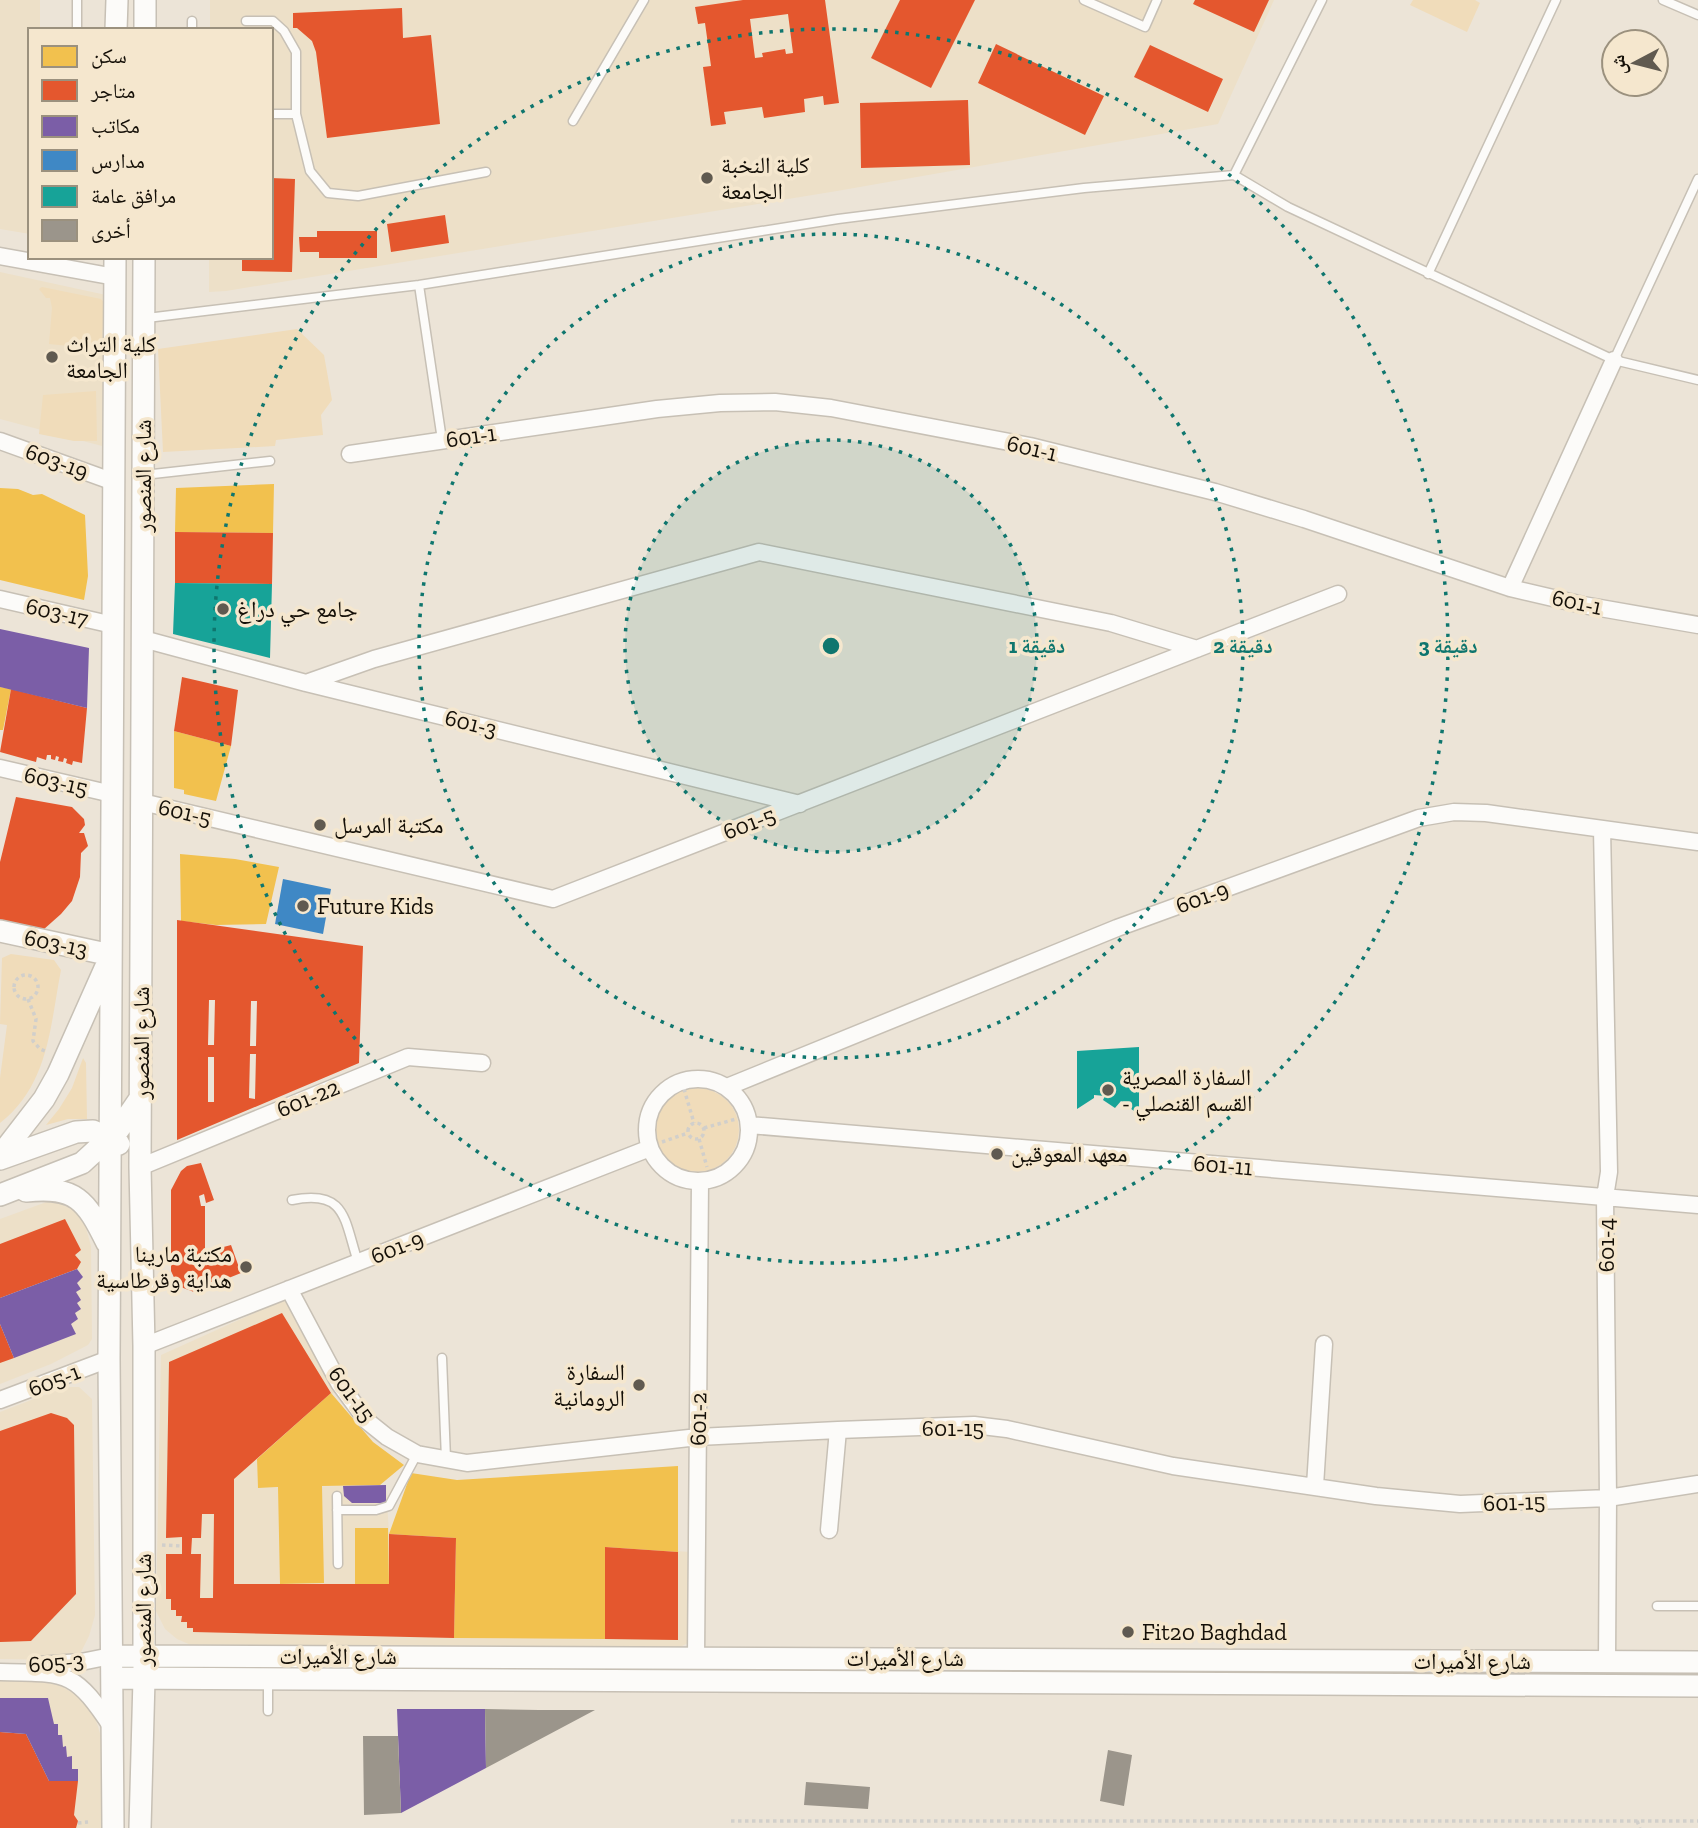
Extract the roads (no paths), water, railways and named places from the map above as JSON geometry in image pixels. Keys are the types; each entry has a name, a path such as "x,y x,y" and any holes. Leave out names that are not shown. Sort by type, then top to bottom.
{"main road":[{"path":"116,28 117,0"},
{"path":"145,0 145,28"},
{"name":"شارع المنصور","path":"140,1828 144,1679 141,1097 144,259"},
{"name":"شارع المنصور","path":"113,1828 109,1248 115,267"},
{"name":"603-13","path":"0,930 111,955"},
{"path":"0,1158 44,1099 58,1074 111,955"},
{"path":"3,1193 82,1163 110,1138 141,1097"},
{"path":"0,1158 76,1132 93,1131 110,1138 133,1154 141,1167"},
{"path":"3,1193 47,1189 65,1191 80,1201 92,1215 109,1248"},
{"name":"شارع الأميرات","path":"111,1656 1698,1662"},
{"name":"شارع الأميرات","path":"112,1678 1698,1686"}],"street":[{"path":"0,256 28,259"},
{"path":"31,259 115,267"},
{"path":"1510,588 1614,360"},
{"name":"601-1","path":"350,454 657,409 720,403 775,402 831,408 1031,446 1215,492 1510,588 1583,605 1698,625"},
{"name":"603-19","path":"0,441 114,482"},
{"path":"306,683 374,659 759,552 1111,623 1197,649"},
{"name":"601-5","path":"142,802 553,898 1338,594"},
{"name":"603-17","path":"0,599 113,625"},
{"name":"601-3","path":"143,639 306,683 800,804"},
{"name":"603-15","path":"0,768 112,794"},
{"name":"601-9","path":"727,1087 1117,928 1419,818 1454,812 1486,813 1698,842"},
{"name":"601-4","path":"1602,829 1609,1172 1605,1197 1607,1661"},
{"name":"601-22","path":"141,1167 408,1057 482,1063"},
{"path":"696,1078 712,1080 727,1087 738,1097 746,1110 744,1121 748,1139 737,1163 726,1173 684,1180 670,1173 658,1162 646,1132 648,1116 655,1101 666,1089 680,1081 696,1078"},
{"name":"601-11","path":"744,1121 1698,1205"},
{"name":"601-9","path":"144,1346 653,1146"},
{"name":"601-2","path":"696,1657 704,1176"},
{"name":"601-15","path":"289,1289 340,1383 367,1421 387,1437 417,1454 467,1464 698,1437 975,1426 1007,1429 1172,1466 1376,1496 1461,1504 1608,1498 1698,1484"},
{"path":"1315,1486 1324,1344"},
{"name":"605-1","path":"0,1400 109,1359"},
{"path":"829,1530 838,1430"},
{"name":"605-3","path":"0,1665 46,1665 111,1656"},
{"name":"605-3","path":"0,1672 47,1673 68,1678 89,1694 113,1730"}],"lane":[{"path":"77,0 77,28"},
{"path":"573,121 644,0"},
{"path":"1084,0 1144,27 1157,0"},
{"path":"1234,175 1322,0"},
{"path":"1428,274 1556,0"},
{"path":"1663,0 1698,15"},
{"path":"246,21 273,21 284,31 296,52 296,114 310,170 328,193 358,196 486,172"},
{"path":"273,114 296,114"},
{"path":"144,318 419,285 838,219 1084,188 1234,175 1288,207 1614,360 1698,380"},
{"path":"1614,360 1698,178"},
{"path":"419,285 442,440"},
{"path":"143,475 270,461"},
{"path":"292,1200 320,1197 340,1208 358,1262"},
{"path":"443,1358 446,1460"},
{"path":"337,1510 376,1510 388,1506 417,1454"},
{"path":"337,1496 338,1564"},
{"path":"1657,1606 1698,1606"},
{"path":"268,1679 268,1711"}],"place":[{"name":"كلية النخبة الجامعة","path":"707,178"},
{"name":"كلية التراث الجامعة","path":"52,357"},
{"name":"جامع حي دراغ","path":"223,609"},
{"name":"مكتبة المرسل","path":"320,825"},
{"name":"Future Kids","path":"303,906"},
{"name":"السفارة المصرية - القسم القنصلي","path":"1108,1090"},
{"name":"معهد المعوقين","path":"997,1154"},
{"name":"مكتبة مارينا هداية وقرطاسية","path":"246,1267"},
{"name":"السفارة الرومانية","path":"639,1385"},
{"name":"Fit20 Baghdad","path":"1128,1632"}]}
